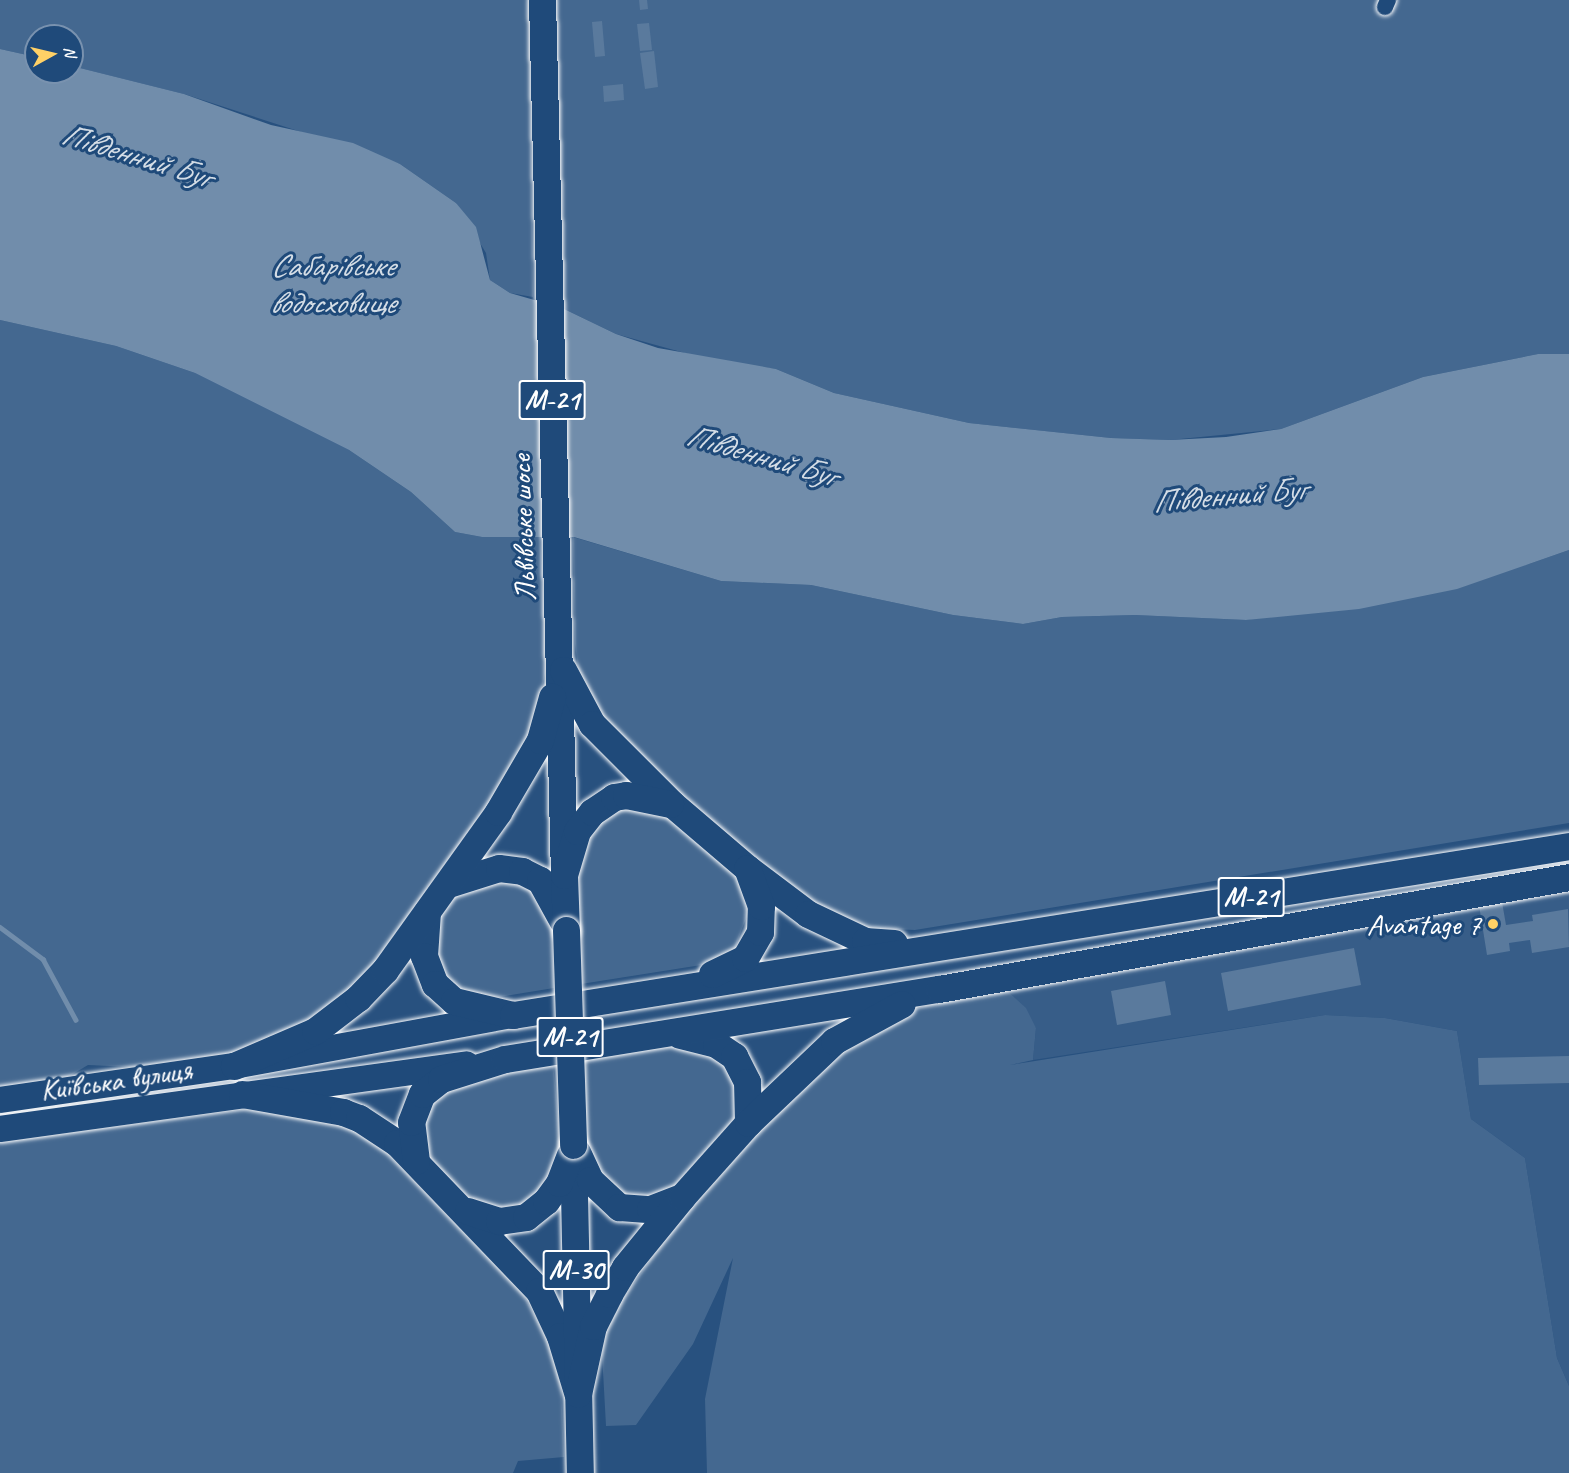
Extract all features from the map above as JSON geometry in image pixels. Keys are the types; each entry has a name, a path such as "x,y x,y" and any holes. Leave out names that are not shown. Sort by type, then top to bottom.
{"highway":[{"name":"Львівське шосе","path":"542,0 557,607 561,667 564,875"},
{"name":"М-21","path":"561,667 592,724 672,804 747,868 808,914 865,941 932,946 1569,846"},
{"path":"234,1066 282,1047 338,1016 385,970 448,884 540,740 561,667"},
{"path":"564,875 577,831 602,804 626,795 672,804"},
{"path":"448,884 499,868 522,871 540,880 566,930"},
{"path":"671,989 736,965 754,946 760,932 761,906 747,868"},
{"name":"М-21","path":"564,875 566,930 573,1145 559,1183 546,1201 526,1217 499,1221 460,1208 416,1161 411,1122 422,1094 441,1079 505,1059 667,1033 939,988 1569,877"},
{"path":"427,912 424,956 435,984 454,1001 513,1015 932,946"},
{"path":"578,1394 593,1326 609,1294 625,1267 682,1197 748,1123 834,1041 879,1013 939,988"},
{"path":"667,1033 707,1040 735,1056 747,1082 748,1123"},
{"path":"242,1095 320,1106 359,1118 416,1161"},
{"path":"573,1145 590,1180 619,1206 650,1209 682,1197"},
{"name":"М-30","path":"573,1145 580,1473"},
{"path":"460,1208 538,1291 561,1336 578,1394"}],"main road":[{"name":"Київська вулиця","path":"0,1100 234,1066 513,1015"},
{"name":"Київська вулиця","path":"0,1129 505,1059"}],"shaded area":[{"path":"0,0 529,0 533,297 510,293 490,280 486,253 456,203 400,164 184,94 84,69 84,24 24,24 24,54 0,49"},
{"path":"556,0 1569,0 1569,354 1538,354 1423,377 1281,429 1170,440 1111,438 969,423 834,393 776,369 710,360 616,334 562,308"},
{"path":"0,320 116,346 195,373 349,450 411,492 455,532 482,537 540,537 547,664 531,740 413,922 333,1010 233,1053 131,1067 88,1065 61,1081 0,1086"},
{"path":"573,537 721,581 811,585 953,615 1023,624 1062,617 1135,615 1246,620 1529,564 1569,550 1569,823 915,930 869,928 817,906 635,761 599,720 579,676 575,644"},
{"path":"622,807 665,814 743,879 748,913 733,953 714,963 581,984 575,874 595,823"},
{"path":"1569,877 1569,1386 1557,1358 1525,1158 1471,1119 1457,1031 1385,1018 1325,1015 1033,1060 1036,1028 1005,989"},
{"path":"481,880 514,881 535,893 551,921 554,988 480,1000 467,995 441,974 433,929 451,896"},
{"path":"1005,989 1026,1008 1036,1028 1033,1060 1010,1065 1325,1015 1385,1018 1457,1031 1471,1119 1525,1158 1557,1358 1569,1386 1569,1473 707,1473 705,1399 733,1258 693,1344 636,1425 606,1426 602,1353 607,1329 621,1302 668,1235 761,1127 838,1052 901,1014 934,1003"},
{"path":"670,1041 722,1051 745,1111 671,1196 618,1199 586,1151 585,1056"},
{"path":"553,1062 561,1152 542,1193 506,1212 474,1203 431,1161 424,1148 423,1116 442,1086"},
{"path":"243,1110 297,1113 367,1133 523,1294 548,1341 561,1386 564,1457 518,1461 513,1473 0,1473 0,1142"}],"water":[{"path":"0,49 24,54 24,84 84,84 84,69 184,94 271,125 353,143 400,164 456,203 476,227 490,280 510,293 562,308 616,334 658,348 776,369 834,393 969,423 1111,438 1170,440 1226,437 1281,429 1423,377 1538,354 1569,354 1569,550 1457,589 1359,609 1246,620 1135,615 1062,617 1023,624 953,615 811,585 721,581 574,537 482,537 455,532 411,492 349,450 195,373 116,346 0,320"}],"building":[{"path":"639,0 647,0 648,9 640,10"},
{"path":"602,21 605,56 595,57 592,22"},
{"path":"649,23 652,50 640,51 637,24"},
{"path":"654,51 658,87 645,89 640,53"},
{"path":"623,84 624,100 604,102 603,86"},
{"path":"1502,902 1506,925 1533,921 1532,915 1568,909 1569,947 1532,953 1530,940 1509,943 1510,951 1487,955 1479,905"},
{"path":"1354,948 1361,985 1228,1011 1221,973"},
{"path":"1165,981 1171,1015 1117,1025 1111,991"},
{"path":"1569,1056 1569,1083 1479,1085 1478,1058"}],"waterway":[{"path":"0,927 43,959 76,1020"}],"place":[{"name":"Avantage 7","path":"1493,924"}],"water label":[{"name":"Південний Буг","path":"136,156"},
{"name":"Сабарівське водосховище","path":"332,286"},
{"name":"Південний Буг","path":"761,456"},
{"name":"Південний Буг","path":"1229,496"}]}
